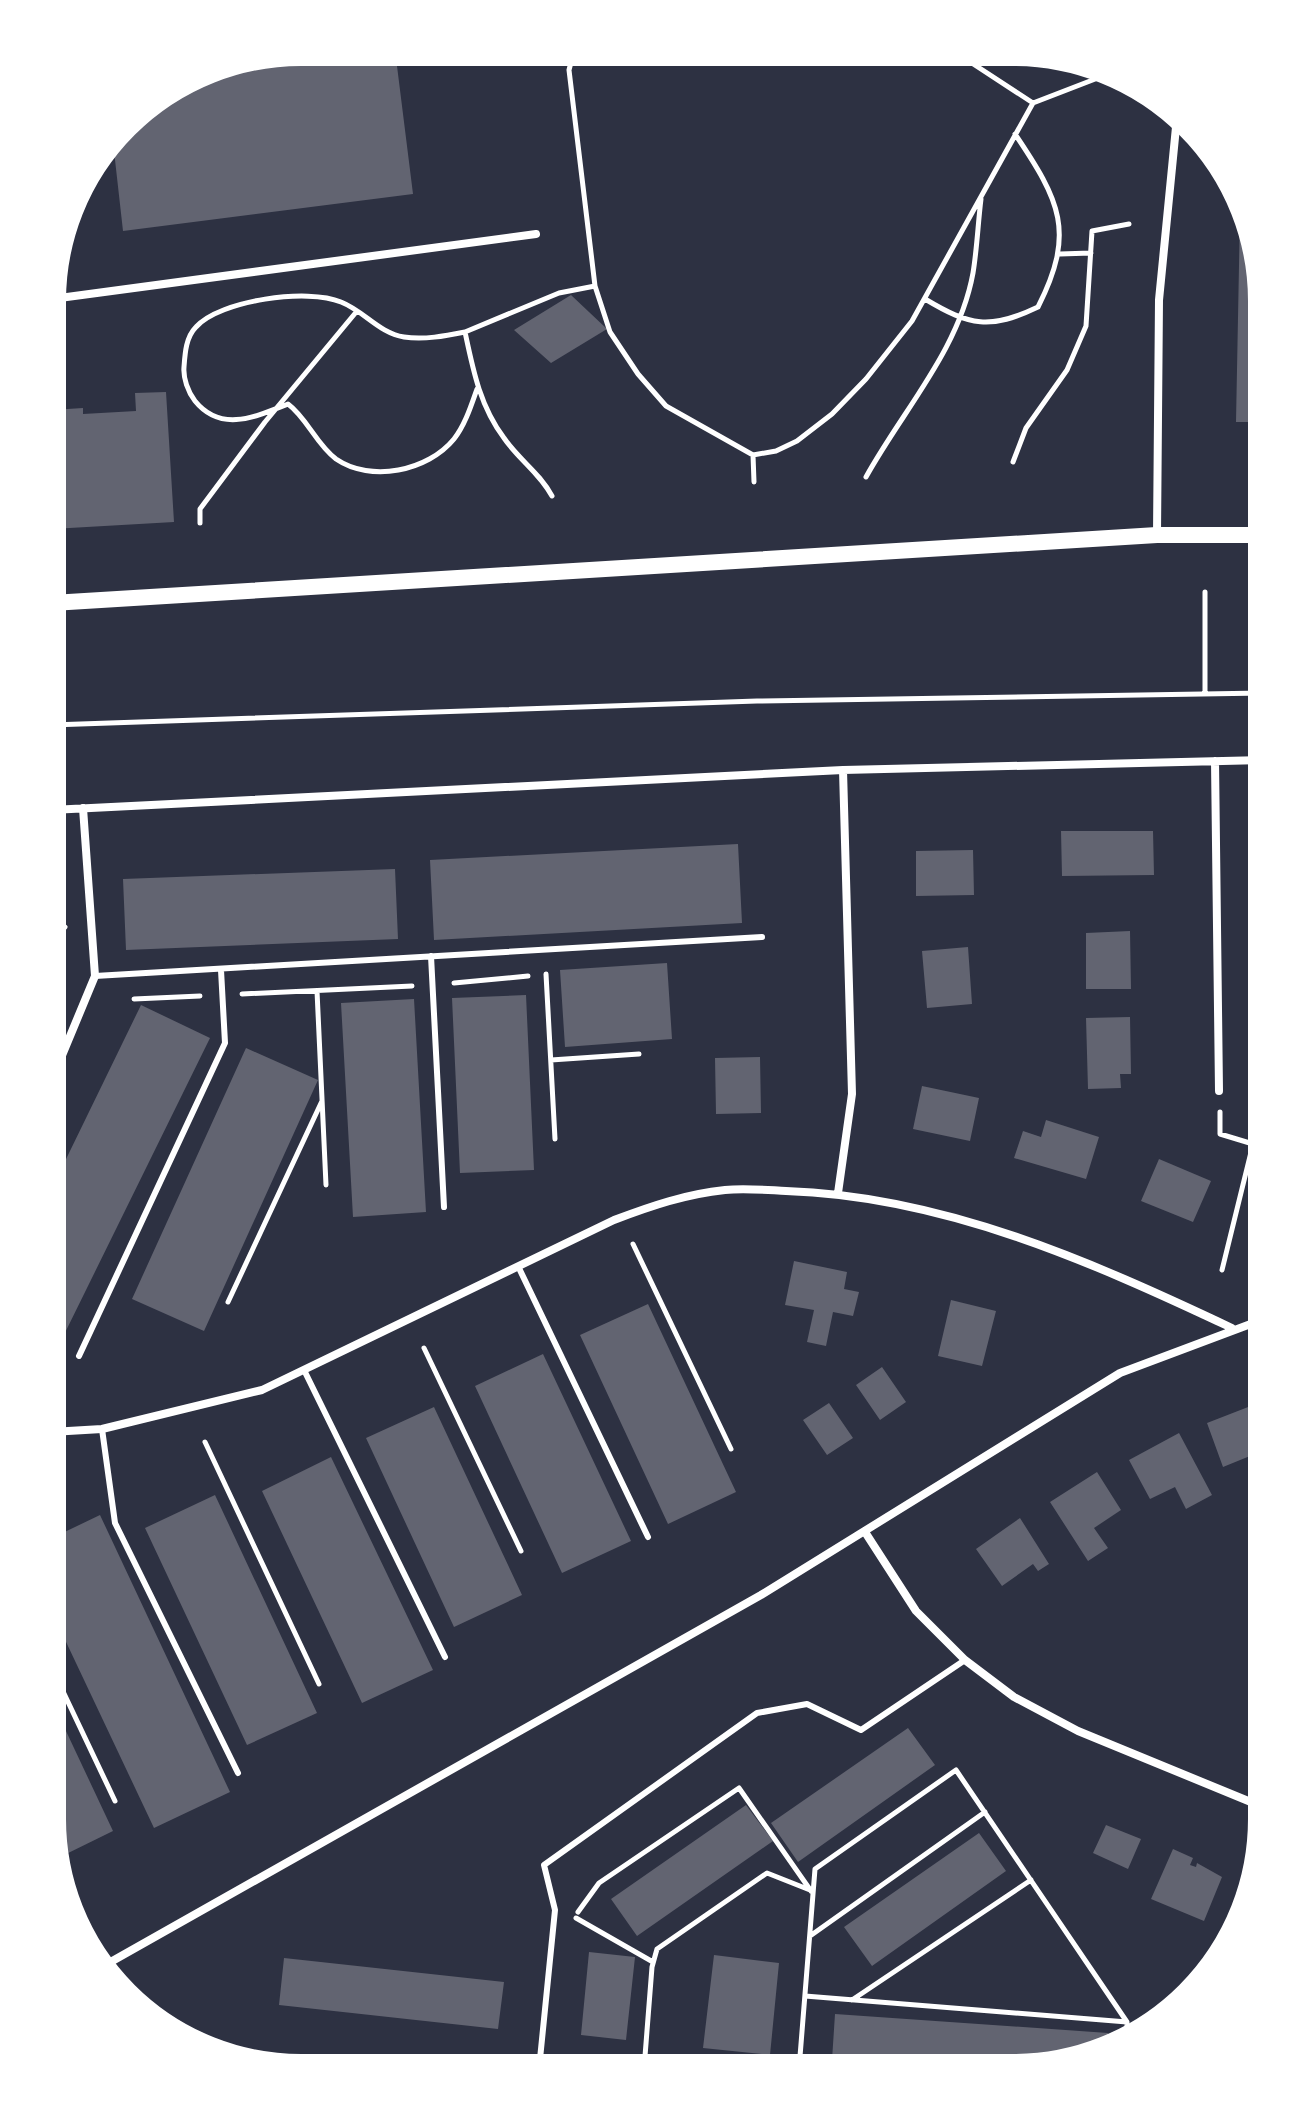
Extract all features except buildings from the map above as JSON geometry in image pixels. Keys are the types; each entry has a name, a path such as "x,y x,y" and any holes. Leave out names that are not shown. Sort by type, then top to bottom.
{"main road":[{"path":"64,602 1157,535 1250,535"}],"street":[{"path":"1157,535 1159,300 1176,129"},
{"path":"64,297 536,234"},
{"path":"64,809 843,770 1250,760"},
{"path":"1215,761 1219,1091"},
{"path":"838,1193 852,1094 843,770"},
{"path":"64,1053 95,976 83,808"},
{"path":"64,1431 102,1429 262,1390 614,1220 673,1198 728,1189 838,1193 997,1229 1124,1278 1232,1328"},
{"path":"112,1961 761,1595 998,1445 1120,1373 1249,1323"},
{"path":"865,1532 916,1611 965,1660 1014,1697 1078,1731 1249,1801"}],"lane":[{"path":"95,976 762,937"},
{"path":"431,956 444,1207"},
{"path":"79,1356 225,1043 221,970"},
{"path":"518,1266 648,1537"},
{"path":"304,1370 445,1657"},
{"path":"102,1429 115,1523 238,1773"},
{"path":"540,2056 555,1910 544,1865 757,1713 807,1704 861,1730 965,1660"}],"path":[{"path":"973,64 1033,103"},
{"path":"570,65 595,286 610,332 638,374 666,406 753,455 776,451 797,441 832,414 875,368 925,299 1033,103 1095,79"},
{"path":"925,299 959,319 989,324 1038,307 1060,254 1059,223 1043,175 1015,134"},
{"path":"866,477 941,358 959,319 973,275 982,194"},
{"path":"1013,462 1026,428 1067,370 1086,326 1092,231 1129,224"},
{"path":"1060,254 1091,253"},
{"path":"477,389 462,425 442,451 424,463 396,470 374,471 338,460 320,445 292,406 246,420 230,421 205,414 190,396 183,373 186,348 195,328 215,312 236,304 323,297 357,311 374,325 402,337 437,337 465,332 559,293 595,286"},
{"path":"200,523 200,509 275,409 295,389 357,311"},
{"path":"465,332 477,389 504,439 541,476 552,496"},
{"path":"753,455 754,482"},
{"path":"1205,592 1205,694"},
{"path":"64,725 757,701 1250,693"},
{"path":"132,999 432,985 548,974 555,1139"},
{"path":"317,991 326,1185"},
{"path":"551,1060 639,1054"},
{"path":"228,1302 322,1101"},
{"path":"1220,1108 1220,1134 1249,1143"},
{"path":"1222,1270 1249,1158"},
{"path":"633,1244 731,1449"},
{"path":"424,1348 521,1551"},
{"path":"205,1442 319,1684"},
{"path":"64,1694 115,1801"},
{"path":"800,2056 815,1869 956,1770 1127,2026"},
{"path":"569,1931 599,1883 739,1788 812,1892"},
{"path":"809,1937 985,1812"},
{"path":"645,2056 653,1962 657,1949 767,1873 812,1892"},
{"path":"851,2001 1031,1880"},
{"path":"576,1918 653,1962"},
{"path":"805,1996 1127,2022"}]}
